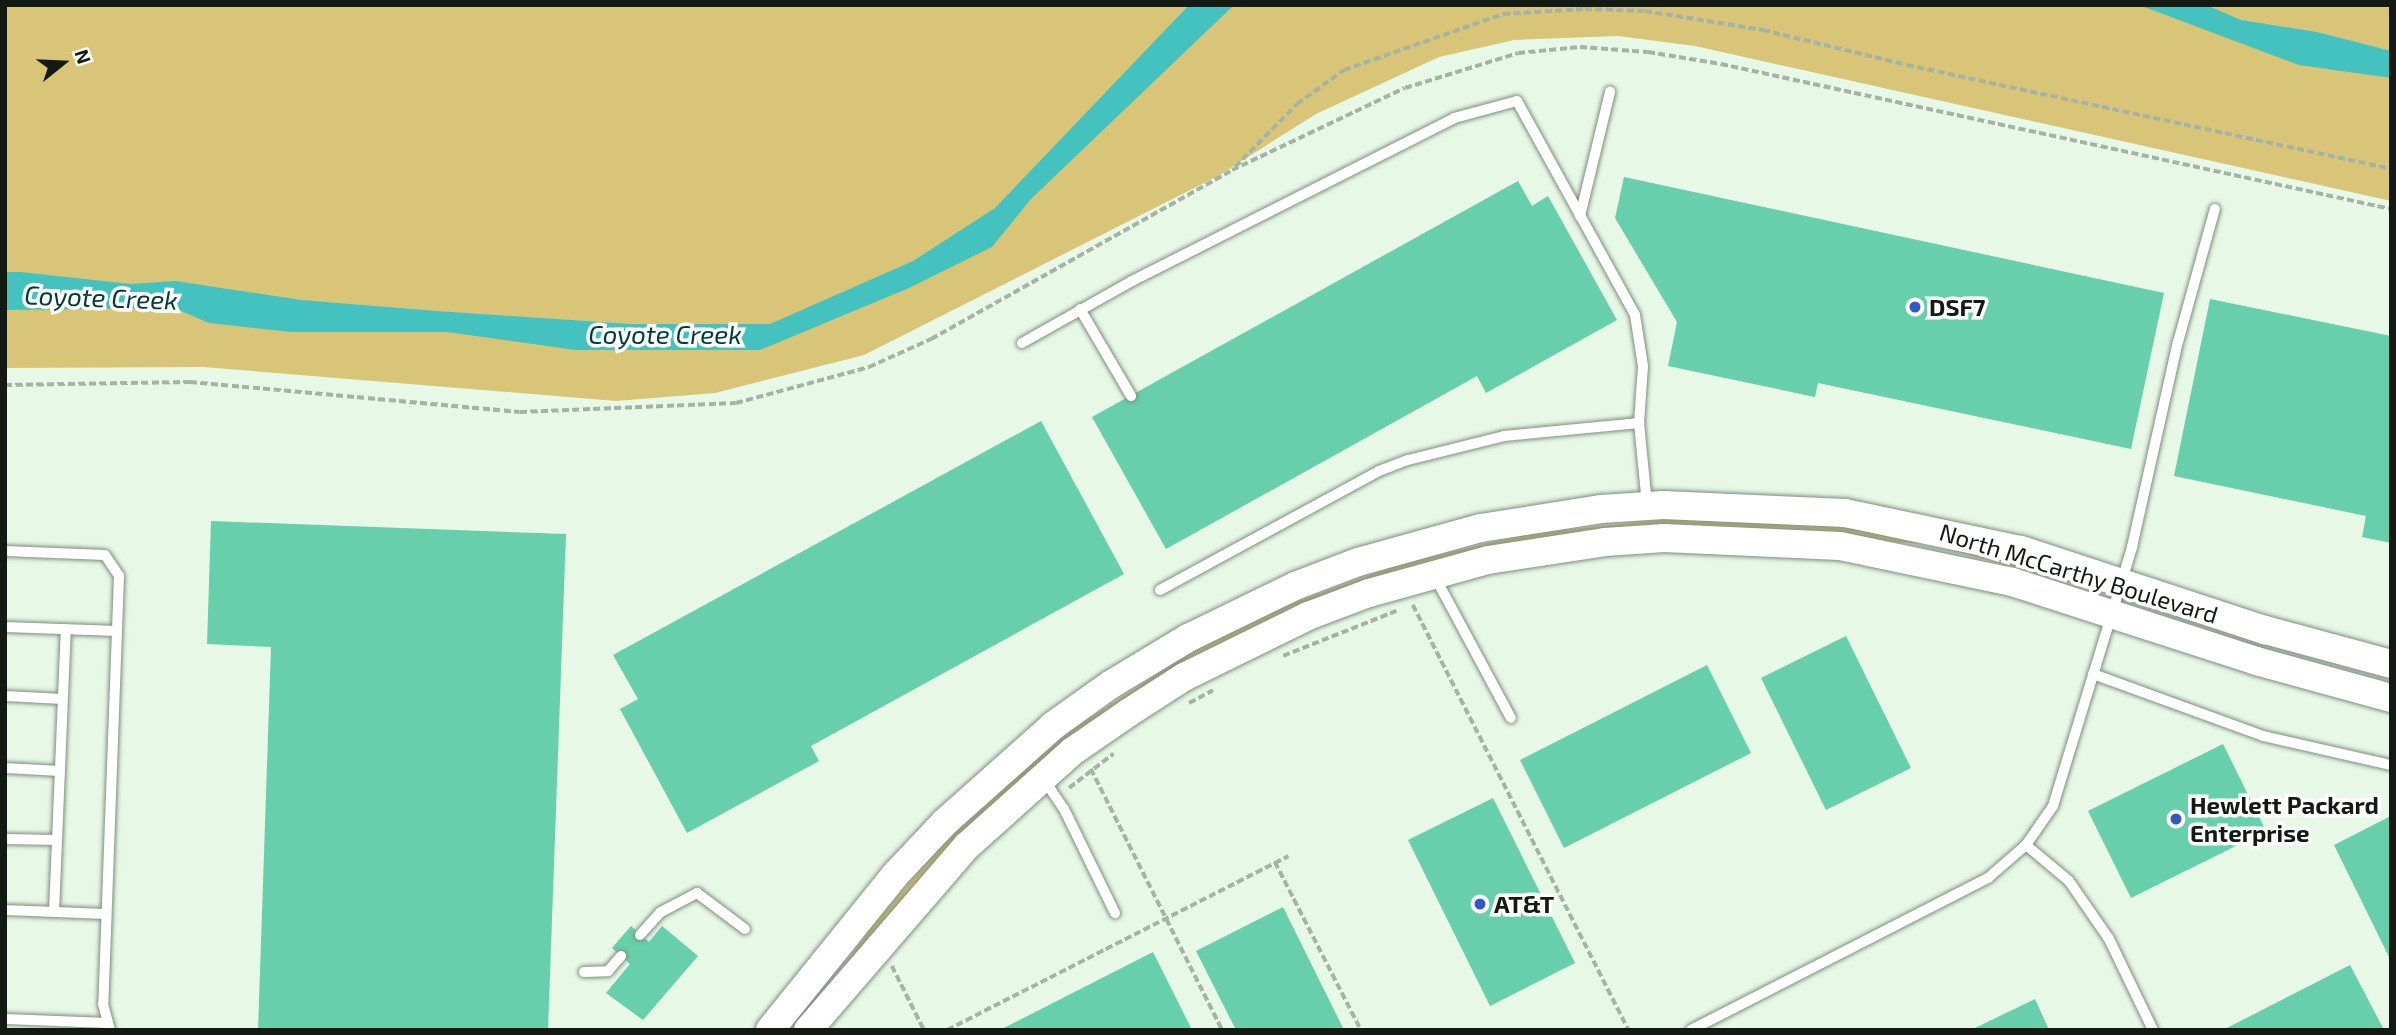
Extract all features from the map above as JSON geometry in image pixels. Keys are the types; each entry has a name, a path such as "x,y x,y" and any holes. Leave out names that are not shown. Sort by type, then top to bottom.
{"main road":[{"name":"North McCarthy Boulevard","path":"770,1030 896,874 953,814 1054,725 1168,649 1295,586 1419,543 1540,517 1647,506 1786,507 1870,517 2021,550 2120,583 2391,664"},
{"name":"North McCarthy Boulevard","path":"808,1030 967,846 1049,788 1128,713 1233,652 1308,616 1605,542 1783,540 1957,567 2391,698"}],"lane":[{"path":"1580,216 1610,92"},
{"path":"1022,343 1080,309 1454,118 1517,101 1635,314 1643,366 1639,423 1647,506"},
{"path":"1691,1030 1988,878 2026,845 2053,806 2109,614 2132,547 2178,342 2215,209"},
{"path":"1080,309 1131,396"},
{"path":"1160,590 1379,471 1408,460 1504,436 1639,423"},
{"path":"5,551 106,555 119,576 103,1004 109,1026 5,1019"},
{"path":"1439,583 1511,718"},
{"path":"5,627 117,631"},
{"path":"54,912 66,629"},
{"path":"2093,674 2263,736 2391,765"},
{"path":"5,696 63,699"},
{"path":"5,768 60,771"},
{"path":"1049,788 1115,914"},
{"path":"5,839 57,840"},
{"path":"2026,845 2069,881 2109,939 2154,1030"},
{"path":"640,935 661,912 697,893 745,929"},
{"path":"5,910 106,914"},
{"path":"584,972 608,971 621,956"}],"path":[{"path":"1232,170 1297,104 1344,70 1503,14 1585,9 1645,11 1763,30 1907,65 2391,169"},
{"path":"1270,661 1413,605 1439,583"},
{"path":"1413,605 1629,1030"},
{"path":"1186,704 1222,685"},
{"path":"1049,788 1091,769 1122,747"},
{"path":"1091,769 1222,1030"},
{"path":"947,1030 1288,856"},
{"path":"1275,862 1361,1030"},
{"path":"880,944 924,1030"}],"shaded area":[{"path":"5,5 2391,5 2391,201 1695,46 1618,36 1514,40 1439,57 1316,114 1218,176 864,355 715,393 616,401 203,367 5,368"},
{"path":"1668,519 1836,526 1926,540 2011,562 2090,588 1929,544 1841,539 1448,563 1111,717 803,1025 872,926 937,849 995,794 1073,729 1189,654 1278,609 1400,564 1528,534"}],"water":[{"name":"Coyote Creek","path":"1189,5 1234,5 1031,199 992,247 909,288 760,350 575,350 447,332 291,332 209,323 174,308 5,310 5,272 20,272 131,284 176,281 301,300 436,311 630,324 770,324 913,261 995,208"},
{"path":"2139,5 2206,5 2241,20 2317,32 2391,51 2391,78 2299,65"}],"building":[{"name":"DSF7","path":"1624,177 2164,293 2131,449 1818,383 1815,397 1668,366 1677,322 1615,218"},
{"path":"1518,181 1532,206 1548,196 1617,320 1486,393 1477,376 1166,549 1092,417"},
{"path":"2210,299 2391,336 2391,543 2362,537 2366,516 2174,476"},
{"path":"1041,421 1124,574 811,746 819,761 687,833 620,709 638,699 613,655"},
{"path":"211,521 566,534 548,1030 258,1030 271,647 207,644"},
{"path":"1846,636 1911,768 1826,810 1761,678"},
{"path":"1707,665 1751,753 1564,848 1520,760"},
{"path":"2223,744 2266,831 2131,898 2088,811"},
{"path":"1493,798 1575,963 1490,1006 1408,840"},
{"path":"2391,816 2391,961 2334,845"},
{"path":"1283,907 1344,1030 1236,1030 1196,951"},
{"path":"631,926 649,942 662,926 698,956 643,1020 606,993 630,964 612,948"},
{"path":"1153,952 1192,1030 1000,1030"},
{"path":"2350,965 2384,1030 2223,1030"},
{"path":"2035,999 2049,1030 1971,1030"}],"place":[{"name":"DSF7","path":"1915,307"},
{"name":"Hewlett Packard Enterprise","path":"2176,819"},
{"name":"AT&T","path":"1480,904"}]}
